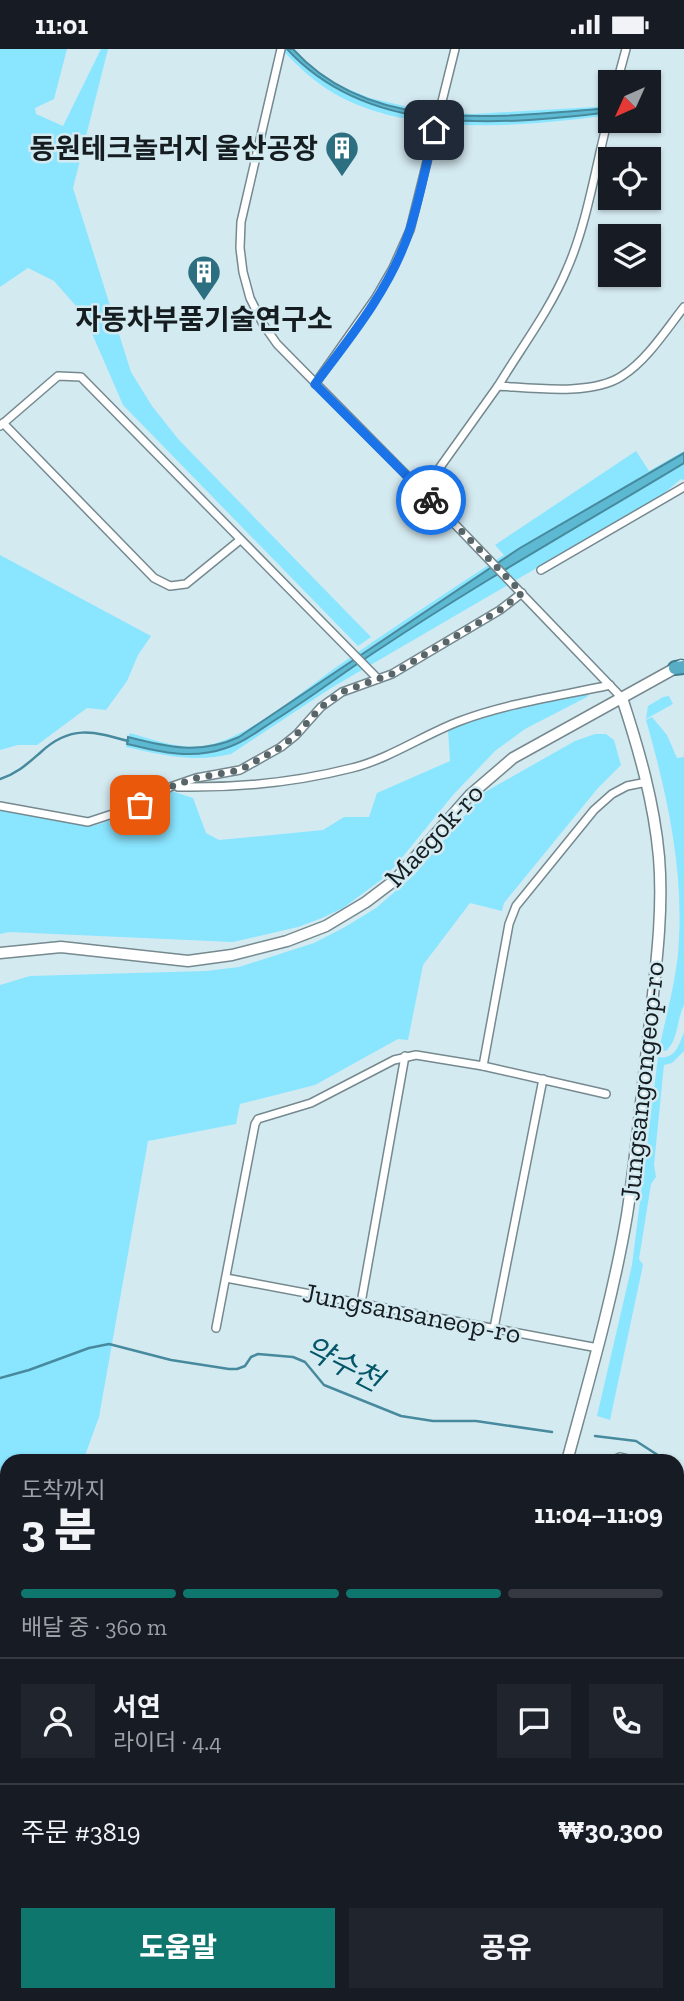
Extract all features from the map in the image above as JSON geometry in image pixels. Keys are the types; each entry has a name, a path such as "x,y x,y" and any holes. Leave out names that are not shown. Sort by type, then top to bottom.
{"street":[{"path":"281,49 242,208 240,249 243,272 250,298 263,324 277,344 315,384 423,491 622,698"},
{"path":"315,384 368,310 399,256 410,230 455,49"},
{"path":"620,70 626,49"},
{"path":"423,491 498,386 567,271 576,246 604,133"},
{"path":"498,386 553,389 610,383 642,360 684,307"},
{"path":"240,540 186,584 170,586 154,578 1,424 58,376 80,377 375,675"},
{"path":"541,570 684,487"},
{"path":"0,806 88,822 140,805 170,787 196,778 240,770 281,747 296,735 321,707 342,692 375,675 392,674 500,610 522,593"},
{"name":"Maegok-ro","path":"0,953 61,947 188,961 232,955 307,934 346,915 396,880 470,795 513,758 681,666"},
{"path":"170,787 251,784 354,768 460,721 610,685"},
{"name":"Jungsangongeop-ro","path":"569,1454 598,1348 627,1215 660,918 659,857 646,782 622,698"},
{"path":"483,1066 509,924 516,907 594,810 620,790 646,782"},
{"path":"216,1328 258,1119 324,1097 405,1056 416,1055 483,1066 606,1094"},
{"path":"361,1303 405,1056"},
{"path":"494,1328 543,1079"},
{"name":"Jungsansaneop-ro","path":"226,1278 598,1348"}],"shaded area":[{"path":"0,49 67,49 54,99 35,108 36,114 63,126 101,49 108,49 73,188 131,372 152,406 179,440 371,637 358,646 123,405 84,315 54,281 28,268 0,287"},
{"path":"281,49 287,49 320,78 357,98 397,111 438,118 482,121 598,113 598,117 507,125 434,123 366,108 335,94 300,68"},
{"path":"287,49 293,49 325,77 361,96 400,108 442,115 527,115 598,109 598,114 525,120 438,119 396,111 357,98 320,78"},
{"path":"343,87 370,98 425,111 472,114 598,107 598,109 527,115 442,115 400,108 361,96"},
{"path":"636,451 649,471 684,453 389,635 239,737 225,743 197,748 156,744 128,737 130,733 188,747 208,745 241,733 504,555 495,545"},
{"path":"684,453 684,463 456,600 244,740 201,754 164,752 127,744 128,737 156,744 197,748 225,743 239,737 520,548"},
{"path":"684,463 684,480 681,479 662,495 331,688 231,754 191,758 126,747 127,744 164,752 201,754 238,743 456,600"},
{"path":"0,555 151,636 138,655 127,681 106,710 87,708 37,745 18,745 0,750"},
{"path":"590,693 587,697 525,729 495,751 453,795 381,880 343,908 322,918 298,927 233,942 9,932 0,934 0,809 92,826 171,791 193,798 206,833 219,840 323,830 344,817 369,817 377,793 450,761 448,730 496,712"},
{"path":"669,696 673,704 646,719 648,706"},
{"path":"652,717 667,735 677,758 684,757 684,1005 673,1041 666,1051 659,1050 676,966 680,911 672,828 646,720"},
{"path":"595,734 606,734 614,740 621,765 598,788 504,903 502,911 470,903 423,965 408,1040 398,1039 315,1085 240,1104 236,1124 148,1141 99,1417 86,1454 0,1454 0,985 30,976 206,971 239,967 314,943 376,908 414,875 485,792 575,741"},
{"path":"684,1032 684,1051 672,1063 664,1065 654,1165 656,1177 651,1184 639,1259 643,1265 610,1420 597,1416 632,1265 658,1057 672,1054"}],"waterway":[{"path":"0,779 22,768 52,743 72,734 93,733 128,741"},
{"name":"약수천","path":"0,1378 89,1348 109,1344 171,1360 229,1369 245,1366 251,1357 258,1354 293,1357 305,1362 324,1385 401,1416 433,1421 476,1421 552,1432"},
{"path":"595,1436 636,1441 656,1454"}],"way so far":[{"path":"140,805 170,787 196,778 240,770 281,747 296,735 321,707 342,692 392,674 500,610 522,593 431,500"}],"place":[{"name":"동원테크놀러지 울산공장","path":"342,178"},
{"name":"자동차부품기술연구소","path":"204,302"}],"route":[{"path":"431,500 315,384 348,341 399,256 410,230 434,130"}]}
